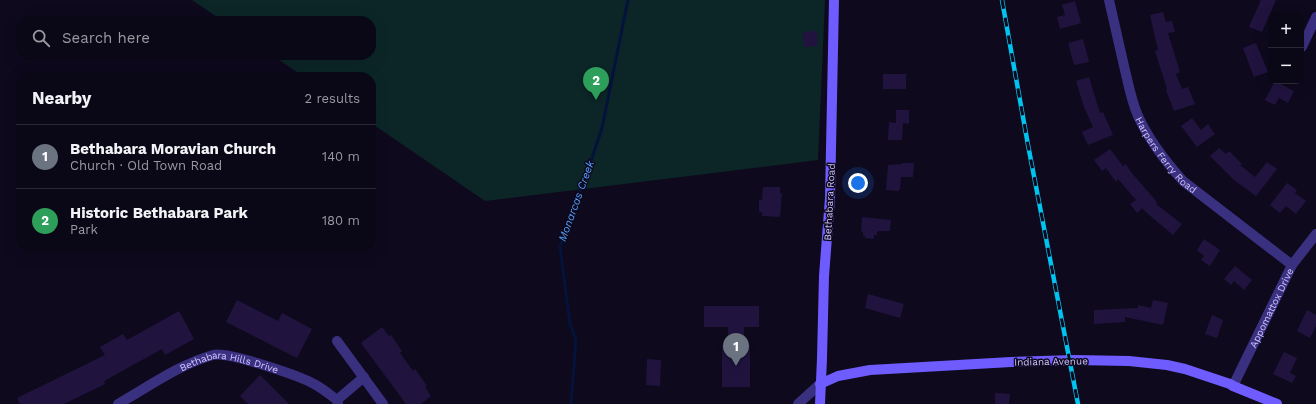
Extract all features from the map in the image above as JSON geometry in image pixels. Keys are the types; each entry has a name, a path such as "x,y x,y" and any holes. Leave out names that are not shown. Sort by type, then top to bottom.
{"main road":[{"name":"Bethabara Road","path":"820,404 824,276 830,198 834,0"},
{"name":"Indiana Avenue","path":"820,384 838,376 870,370 1011,362 1074,360 1129,361 1166,365 1185,369 1230,384 1277,404"}],"street":[{"name":"Harpers Ferry Road","path":"1109,0 1130,93 1146,132 1156,148 1182,181 1292,265"},
{"path":"1304,43 1316,17"},
{"name":"Appomattox Drive","path":"1233,386 1292,265 1316,234"},
{"path":"338,341 383,404"},
{"name":"Bethabara Hills Drive","path":"118,404 188,364 214,354 240,358 289,374 314,384 337,402"},
{"path":"337,402 364,377"},
{"path":"798,404 820,384"}],"green space":[{"path":"192,0 825,0 818,160 485,201 376,126 376,72 297,72 279,60 376,60 376,16 216,16"}],"building":[{"path":"1261,0 1276,0 1271,12 1268,12 1268,18 1262,32 1249,27"},
{"path":"1075,1 1081,23 1060,29 1057,17 1065,15 1062,5"},
{"path":"1163,12 1166,22 1172,21 1175,32 1168,33 1180,72 1176,74 1182,89 1188,87 1195,104 1174,111 1166,90 1167,89 1155,51 1158,50 1150,15"},
{"path":"817,31 818,46 804,47 803,32"},
{"path":"1083,39 1089,62 1074,65 1068,43"},
{"path":"1256,43 1268,72 1254,77 1243,48"},
{"path":"883,74 906,74 906,89 883,89"},
{"path":"1089,77 1100,113 1103,112 1113,135 1088,145 1082,132 1093,127 1084,107 1076,81"},
{"path":"1273,84 1281,84 1294,91 1288,103 1279,98 1275,105 1265,100"},
{"path":"896,110 909,110 909,124 903,123 902,140 888,140 889,122 896,123"},
{"path":"1192,118 1201,130 1208,124 1215,134 1197,147 1181,126"},
{"path":"1219,148 1226,154 1229,151 1242,164 1240,165 1255,177 1267,162 1277,169 1256,196 1234,180 1210,156"},
{"path":"1110,149 1123,166 1126,164 1130,171 1157,202 1156,204 1182,224 1173,235 1142,208 1137,213 1130,204 1136,200 1118,179 1116,182 1106,168 1102,171 1094,160"},
{"path":"914,163 913,177 901,177 899,191 886,190 888,165"},
{"path":"1287,183 1297,190 1295,193 1306,201 1296,214 1286,206 1280,213 1270,205"},
{"path":"763,187 780,187 780,193 782,193 780,217 762,216 762,212 759,212 759,200 762,200"},
{"path":"862,217 891,220 890,231 877,232 877,235 874,235 874,239 865,238 865,236 863,236 863,232 861,232"},
{"path":"1204,239 1220,250 1210,266 1201,260 1204,256 1197,250"},
{"path":"1235,266 1252,280 1244,290 1234,281 1231,285 1224,279"},
{"path":"868,294 904,304 900,318 865,308"},
{"path":"237,300 278,321 282,313 312,329 297,358 226,322"},
{"path":"1153,300 1168,303 1163,325 1125,317 1125,322 1094,324 1094,310 1138,308 1138,305 1151,308"},
{"path":"704,306 759,306 759,327 744,327 744,345 750,345 750,387 722,387 722,345 728,345 728,327 704,327"},
{"path":"1307,310 1316,315 1316,326 1310,338 1297,331"},
{"path":"179,311 194,339 165,355 162,349 104,381 105,384 64,404 20,404 17,398 105,355 100,347 123,334 127,340"},
{"path":"1212,315 1223,320 1217,338 1205,334"},
{"path":"382,327 389,336 391,335 402,351 400,353 413,371 415,369 427,386 425,387 431,396 421,404 406,404 361,343"},
{"path":"1284,352 1297,358 1290,373 1296,376 1292,383 1273,374"},
{"path":"647,359 661,360 660,386 646,385"},
{"path":"260,375 289,404 248,404 240,396"},
{"path":"995,393 1010,394 1009,404 995,404"}],"waterway":[{"name":"Monarcas Creek","path":"571,404 576,340 570,324 560,247 602,128 628,0"}],"railway":[{"path":"1002,0 1028,145 1078,404"}],"place":[{"name":"Historic Bethabara Park","path":"596,100"},
{"name":"Bethabara Moravian Church","path":"736,366"}]}
